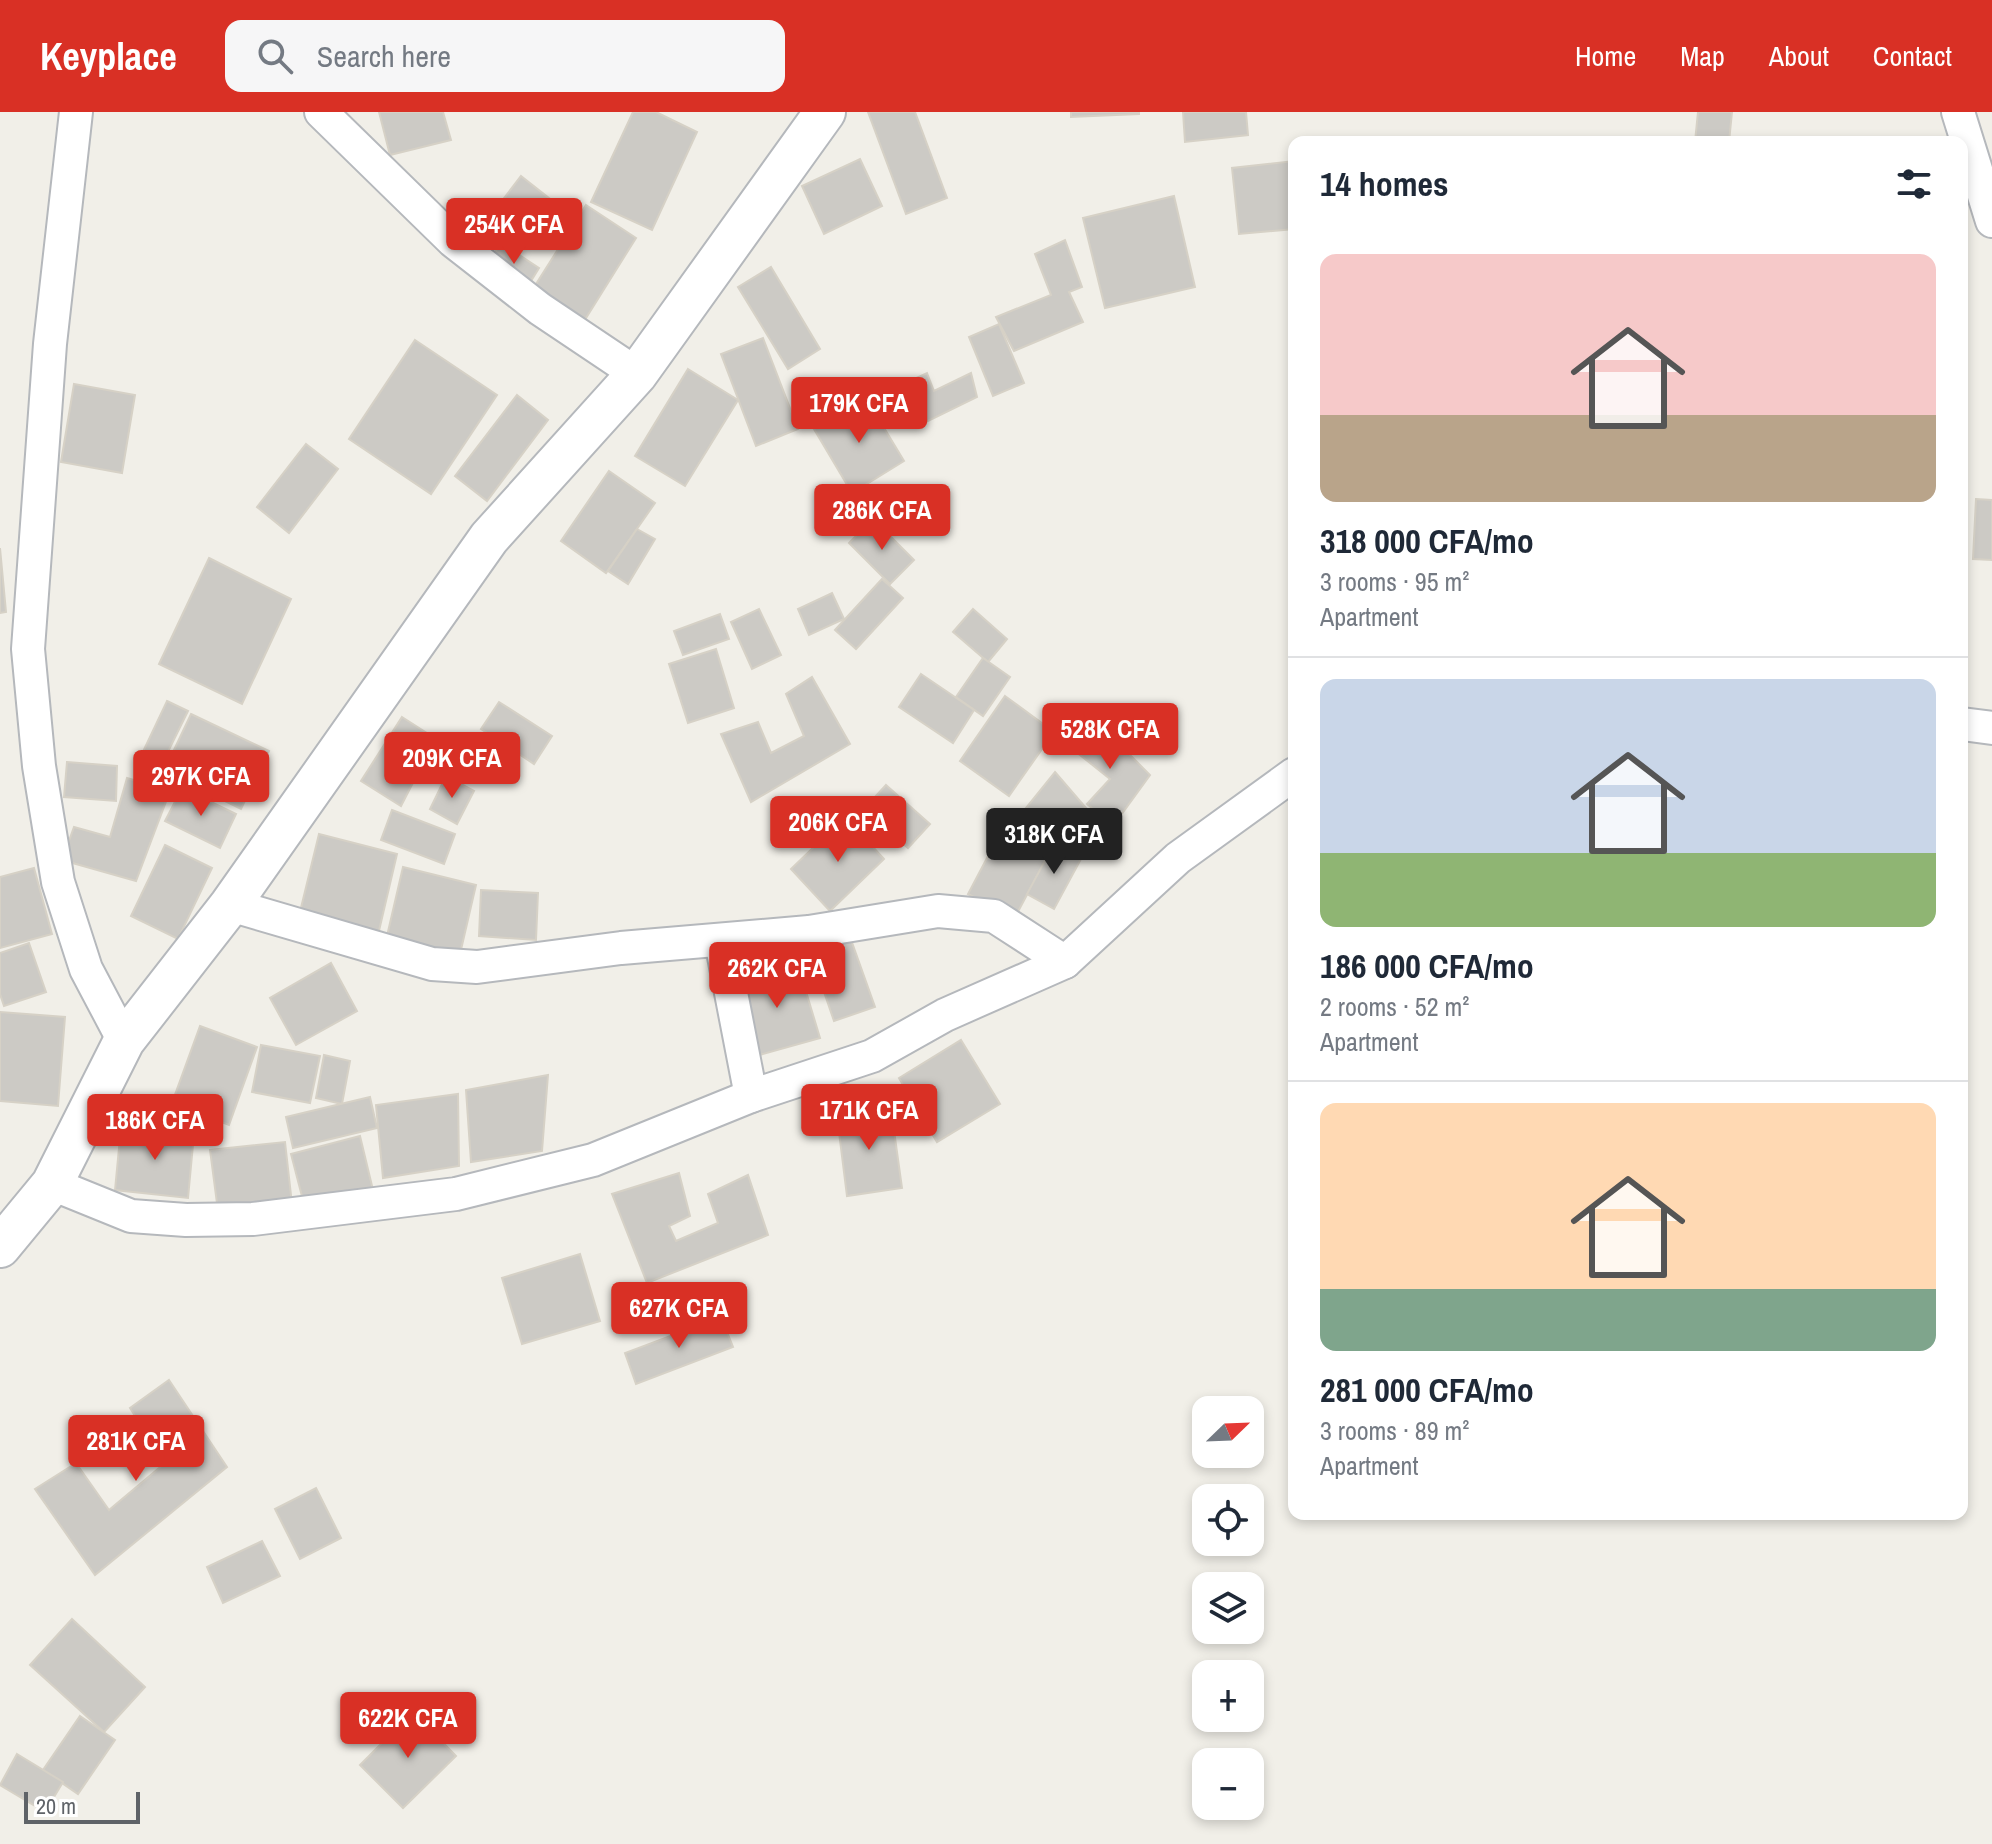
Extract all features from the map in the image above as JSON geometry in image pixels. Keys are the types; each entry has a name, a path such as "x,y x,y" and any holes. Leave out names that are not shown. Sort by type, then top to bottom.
{"street":[{"path":"76,112 50,344 28,649 39,766 58,882 86,969 124,1041"},
{"path":"321,112 453,241 540,309 637,374"},
{"path":"0,1247 52,1184 124,1041 230,905 489,538 637,374 825,112"},
{"path":"1958,112 1965,136"},
{"path":"1968,144 1992,221"},
{"path":"1968,725 1992,728"},
{"path":"52,1184 131,1216 186,1220 253,1219 456,1194 593,1160 751,1096 872,1056 945,1015 1065,962 1178,858 1288,778"},
{"path":"230,905 432,964 477,967 621,948 809,932 938,911 994,916 1065,962"},
{"path":"721,941 751,1096"}],"building":[{"path":"379,112 443,112 451,140 390,155"},
{"path":"633,112 656,112 697,132 652,230 591,202"},
{"path":"868,112 915,112 947,198 906,214"},
{"path":"1071,112 1139,112 1139,114 1071,117"},
{"path":"1183,112 1246,112 1248,135 1185,142"},
{"path":"1698,112 1732,112 1730,136 1696,136"},
{"path":"860,159 882,206 824,234 802,186"},
{"path":"1288,162 1288,230 1239,234 1232,168"},
{"path":"521,176 554,202 518,249 485,223"},
{"path":"1174,196 1195,287 1105,308 1083,218"},
{"path":"586,205 636,238 581,326 531,292"},
{"path":"1065,240 1082,287 1069,292 1083,322 1014,351 996,317 1051,295 1035,254"},
{"path":"501,243 539,268 526,289 488,263"},
{"path":"771,267 820,349 788,369 738,287"},
{"path":"999,324 1024,383 993,396 969,337"},
{"path":"763,338 798,429 756,446 721,354"},
{"path":"415,340 497,395 431,494 349,439"},
{"path":"688,369 738,400 685,486 635,456"},
{"path":"927,373 934,391 971,373 977,397 920,425 901,385"},
{"path":"74,384 135,395 122,473 61,462"},
{"path":"517,395 548,420 487,501 455,476"},
{"path":"866,398 904,461 852,493 814,429"},
{"path":"306,444 338,469 289,533 257,507"},
{"path":"609,471 655,503 606,573 561,541"},
{"path":"1976,499 1992,500 1992,560 1973,559"},
{"path":"873,519 914,560 890,584 849,543"},
{"path":"637,529 655,539 628,584 608,571"},
{"path":"0,548 6,612 0,613"},
{"path":"209,558 291,599 242,704 159,664"},
{"path":"882,579 903,598 856,649 835,630"},
{"path":"832,593 844,619 809,635 798,609"},
{"path":"759,609 781,655 752,669 731,622"},
{"path":"973,609 1007,639 988,662 953,632"},
{"path":"720,614 729,639 683,655 674,631"},
{"path":"716,649 734,708 688,723 669,664"},
{"path":"983,658 1010,677 983,716 956,697"},
{"path":"921,674 974,710 953,743 899,707"},
{"path":"812,677 850,744 751,802 721,734 758,722 771,753 804,736 786,694"},
{"path":"1005,696 1054,732 1009,796 960,761"},
{"path":"167,701 188,711 160,768 140,758"},
{"path":"499,702 552,736 534,764 481,729"},
{"path":"191,714 269,751 241,809 164,771"},
{"path":"402,717 458,753 439,778 420,769 401,806 361,781"},
{"path":"1093,718 1150,775 1113,826 1087,804 1110,779 1070,747"},
{"path":"67,762 117,766 116,801 64,797"},
{"path":"1055,772 1105,830 1081,847 1052,819 1037,834 1017,819"},
{"path":"446,776 474,791 457,824 430,809"},
{"path":"127,778 170,791 136,881 62,860 74,827 110,837"},
{"path":"886,785 930,824 908,848 864,809"},
{"path":"182,788 236,814 220,848 165,821"},
{"path":"392,810 455,834 444,864 381,840"},
{"path":"845,817 884,859 830,911 791,869"},
{"path":"1007,820 1053,846 1014,919 968,894"},
{"path":"319,834 397,854 378,935 299,916"},
{"path":"1054,844 1081,859 1054,909 1027,894"},
{"path":"165,845 212,868 178,939 131,916"},
{"path":"403,867 476,885 460,954 387,936"},
{"path":"34,868 52,934 0,948 0,877"},
{"path":"481,890 538,893 536,940 479,936"},
{"path":"849,934 875,1007 834,1021 809,948"},
{"path":"29,943 46,992 4,1006 0,994 0,953"},
{"path":"331,963 357,1011 296,1045 270,998"},
{"path":"798,965 820,1038 756,1056 735,982"},
{"path":"0,1012 65,1017 58,1106 0,1101"},
{"path":"200,1026 257,1047 229,1125 172,1103"},
{"path":"961,1040 1000,1104 937,1142 899,1078"},
{"path":"261,1045 320,1056 310,1103 252,1092"},
{"path":"324,1055 350,1061 342,1104 316,1098"},
{"path":"548,1075 542,1151 471,1162 466,1090"},
{"path":"458,1094 459,1166 383,1178 376,1105"},
{"path":"370,1097 377,1128 293,1148 286,1117"},
{"path":"891,1109 902,1188 847,1196 837,1116"},
{"path":"121,1127 194,1134 188,1198 115,1190"},
{"path":"360,1136 373,1190 305,1208 291,1154"},
{"path":"285,1142 292,1204 218,1211 210,1150"},
{"path":"679,1173 690,1216 669,1226 676,1241 718,1223 708,1194 748,1175 768,1235 647,1283 612,1194"},
{"path":"580,1254 600,1321 522,1344 502,1278"},
{"path":"721,1317 733,1347 636,1384 625,1353"},
{"path":"169,1380 227,1467 95,1575 35,1489 76,1463 109,1510 165,1463 130,1408"},
{"path":"316,1488 341,1538 300,1559 275,1509"},
{"path":"262,1541 280,1576 223,1603 207,1567"},
{"path":"72,1619 145,1687 104,1732 30,1665"},
{"path":"413,1712 456,1756 403,1808 360,1765"},
{"path":"80,1716 115,1740 78,1794 43,1770"},
{"path":"17,1754 63,1782 45,1812 0,1785"}]}
